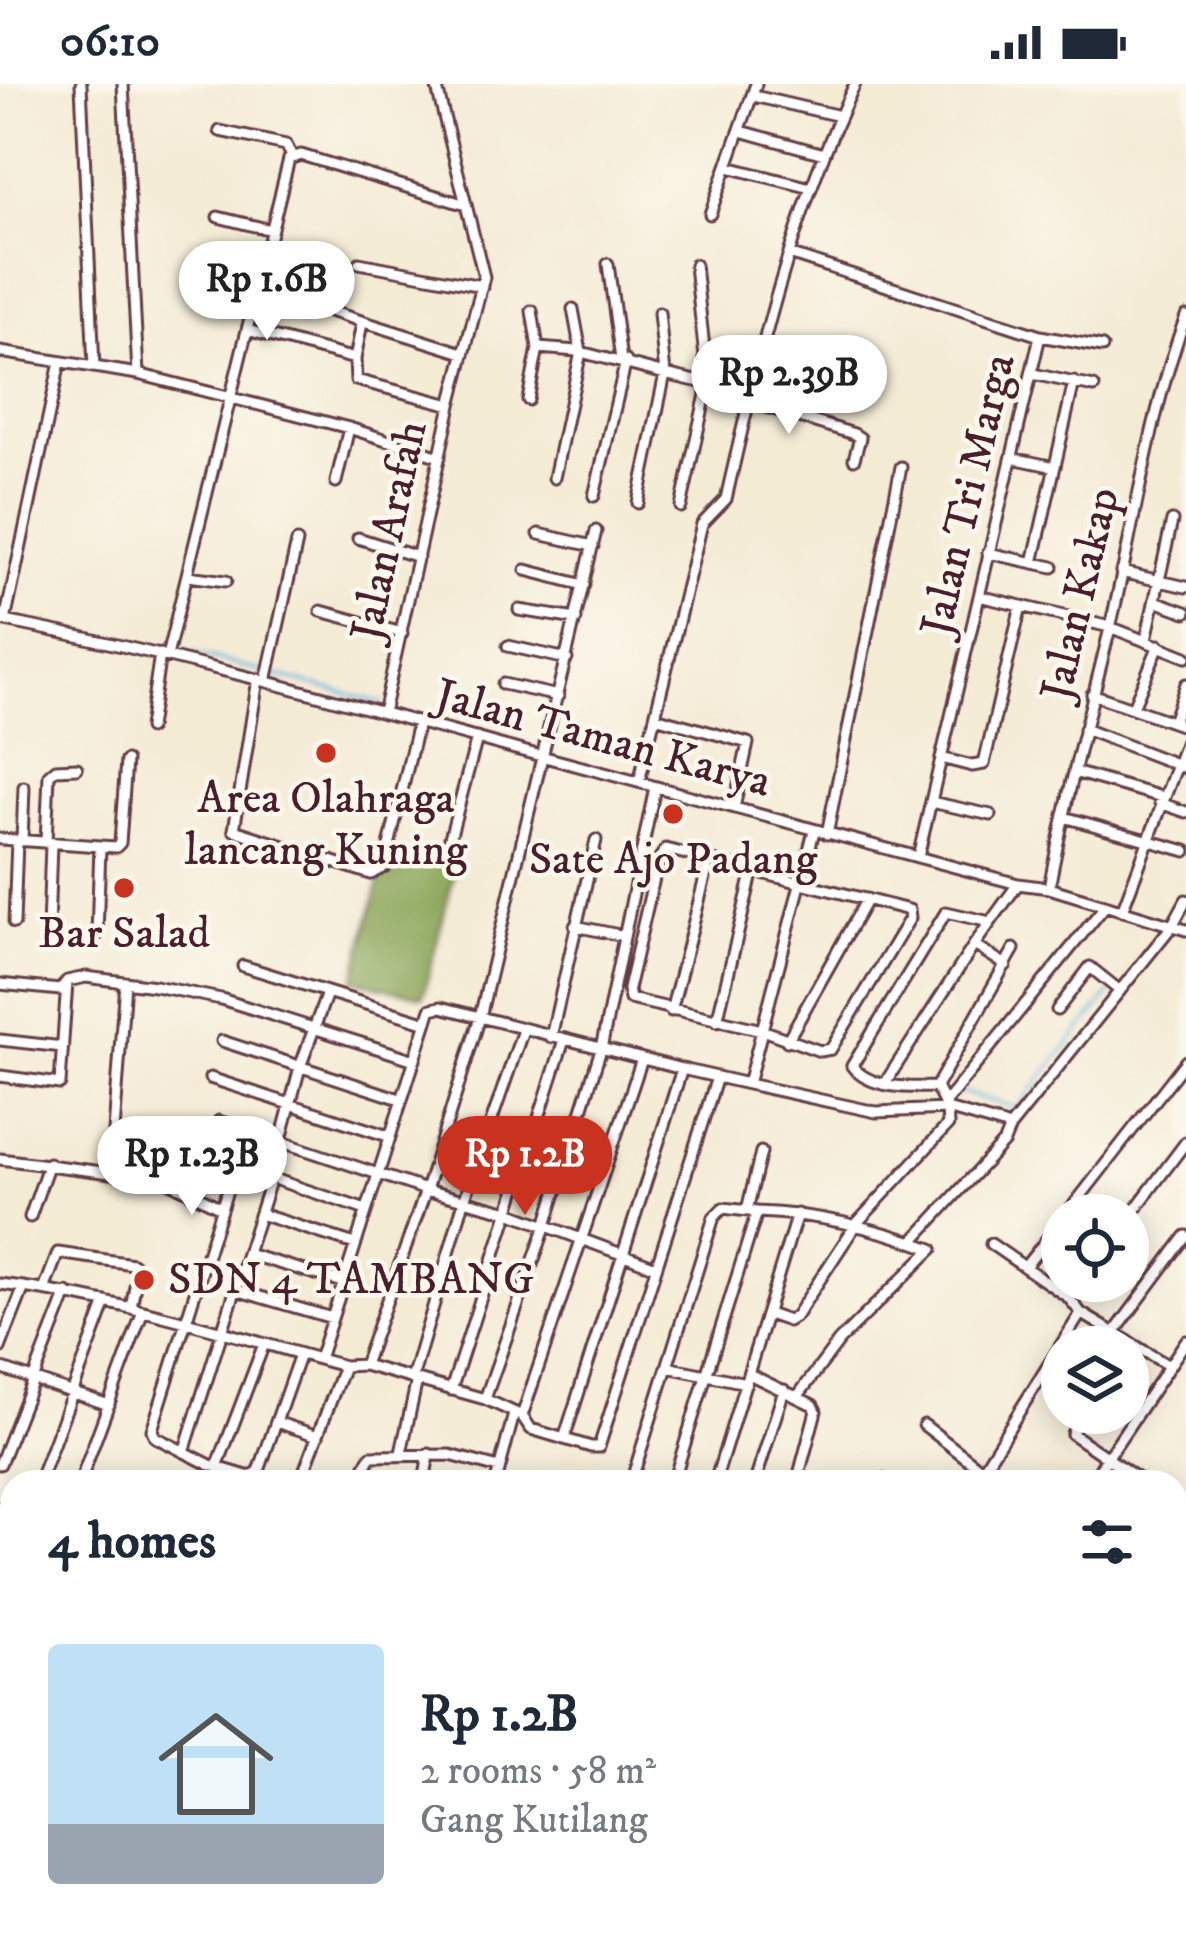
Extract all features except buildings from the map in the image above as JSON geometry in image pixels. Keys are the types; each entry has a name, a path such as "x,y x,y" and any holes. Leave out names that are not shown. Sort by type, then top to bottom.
{"street":[{"path":"82,84 94,367"},
{"path":"123,84 138,374"},
{"name":"Jalan Arafah","path":"383,713 484,274 436,84"},
{"path":"710,214 757,84"},
{"path":"639,782 702,524 726,499 789,254 855,84"},
{"path":"754,96 840,116"},
{"path":"149,728 292,156 286,145 220,131"},
{"path":"741,131 824,154"},
{"path":"292,156 466,205"},
{"path":"728,167 811,188"},
{"path":"218,217 271,230"},
{"name":"Jalan Tri Marga","path":"789,254 1040,335 918,856"},
{"path":"359,263 482,286"},
{"path":"594,496 623,360 608,264"},
{"path":"681,507 708,385 695,265"},
{"path":"256,288 464,353"},
{"path":"554,478 581,352 573,309"},
{"path":"528,400 538,348 532,310"},
{"path":"638,503 665,374 659,313"},
{"name":"Jalan Kakap","path":"1048,888 1165,374 1186,316"},
{"path":"362,323 356,380 451,405"},
{"path":"247,330 355,359"},
{"path":"1040,335 1102,347"},
{"path":"538,348 623,360 854,434 860,439 854,459"},
{"path":"0,352 138,374 349,428 440,457"},
{"path":"2,621 61,362"},
{"path":"1033,374 1094,387"},
{"path":"1034,563 1074,382"},
{"path":"336,482 349,428"},
{"path":"1012,458 1055,466"},
{"path":"827,834 901,467"},
{"path":"1146,640 1172,521"},
{"path":"364,1366 480,1017 596,531"},
{"path":"539,534 592,546"},
{"path":"1169,536 1186,541"},
{"path":"358,538 418,556"},
{"path":"297,542 262,680 234,830 371,874 384,867 418,722"},
{"path":"988,553 1053,567"},
{"path":"526,570 584,585"},
{"path":"1121,572 1186,587"},
{"path":"188,576 226,581"},
{"path":"980,596 1110,627 1186,657"},
{"path":"1155,601 1185,608"},
{"path":"941,758 971,766 984,764 1021,607"},
{"path":"519,610 576,619"},
{"path":"321,611 402,633"},
{"name":"Jalan Taman Karya","path":"2,621 262,680 814,831 1048,888 1186,930"},
{"path":"1133,707 1159,645"},
{"path":"508,646 567,658"},
{"path":"503,684 558,696"},
{"path":"1173,722 1186,684"},
{"path":"1092,694 1186,727"},
{"path":"655,717 748,743 734,808"},
{"path":"1084,729 1181,766"},
{"path":"447,849 477,738"},
{"path":"1122,911 1161,800 1181,766 1186,741"},
{"path":"0,839 116,847 126,761"},
{"path":"48,930 49,775 56,769 77,768"},
{"path":"1074,772 1186,812"},
{"path":"14,923 24,787"},
{"path":"485,1400 601,1049 655,787"},
{"path":"931,802 991,815"},
{"path":"1064,817 1186,851"},
{"path":"748,1084 814,831"},
{"path":"551,1036 596,840"},
{"path":"97,935 100,846"},
{"path":"666,849 753,870 908,909 911,916 833,1047 820,1051 762,1030 630,999 627,991 659,857 666,849"},
{"path":"671,1011 710,858"},
{"path":"717,1021 753,870"},
{"path":"885,1083 1018,884"},
{"path":"787,1041 867,899"},
{"path":"913,1241 1004,1142 1010,1127 1172,926 1186,900"},
{"path":"946,1106 1106,906"},
{"path":"936,1088 861,1076 853,1061 945,914 951,911 990,922"},
{"path":"575,926 624,936"},
{"path":"974,945 1006,965"},
{"path":"936,1088 1014,950"},
{"path":"243,966 424,1022"},
{"path":"1057,1010 1090,968 1120,991"},
{"path":"0,984 58,990 67,981 86,977 221,999 415,1060"},
{"path":"0,1076 60,1084 67,981"},
{"path":"112,1172 125,982"},
{"path":"184,1452 272,1178 300,1067 327,994"},
{"path":"319,1359 431,1009 480,1017 716,1081 876,1112 946,1106 1010,1127"},
{"path":"401,1453 415,1379 464,1202 523,1030"},
{"path":"0,1040 63,1047"},
{"path":"451,1390 564,1040"},
{"path":"222,1041 400,1099"},
{"path":"370,1470 367,1458 401,1453 450,1455 499,1468 584,1238 642,1059"},
{"path":"1083,1194 1186,1061"},
{"path":"564,1439 682,1069"},
{"path":"210,1078 388,1136"},
{"path":"0,1284 67,1293 344,1366 364,1366 415,1379 485,1400 518,1415 528,1428 595,1448 601,1444 716,1081"},
{"path":"768,1314 788,1321 796,1316 857,1223 948,1125 946,1106 936,1088"},
{"path":"218,1121 464,1202 508,1212 656,1267"},
{"path":"226,1470 155,1436 152,1427 246,1130"},
{"path":"1147,1194 1186,1142"},
{"path":"677,1470 752,1211 761,1152"},
{"path":"0,1159 166,1180 219,1208"},
{"path":"30,1217 50,1163"},
{"path":"272,1178 366,1210"},
{"path":"635,1470 716,1213 723,1208 857,1223 932,1249 839,1341 797,1397"},
{"path":"260,1214 356,1244"},
{"path":"719,1470 797,1214"},
{"path":"1126,1326 1186,1236"},
{"path":"991,1244 1041,1278"},
{"path":"1025,1267 1041,1247"},
{"path":"44,1290 58,1253 133,1264 138,1271 131,1308"},
{"path":"247,1253 344,1282"},
{"path":"0,1348 24,1287"},
{"path":"236,1290 332,1318"},
{"path":"0,1464 67,1293"},
{"path":"43,1470 106,1302"},
{"path":"1072,1302 1099,1326"},
{"path":"85,1470 143,1311"},
{"path":"924,1425 982,1470 1081,1313"},
{"path":"1099,1470 1185,1343"},
{"path":"217,1467 264,1344"},
{"path":"258,1470 300,1354"},
{"path":"1149,1356 1168,1366"},
{"path":"305,1470 344,1366"},
{"path":"667,1367 748,1379 784,1390 816,1411 800,1470"},
{"path":"0,1368 110,1405"},
{"path":"758,1470 784,1390"},
{"path":"276,1422 318,1436"},
{"path":"1074,1434 1127,1470"},
{"path":"426,1470 429,1454"}],"green space":[{"path":"386,853 455,870 423,997 354,980"}],"waterway":[{"path":"181,650 382,703"},
{"path":"960,1092 1017,1108 1110,993"}],"place":[{"name":"Area Olahraga lancang Kuning","path":"326,753"},
{"name":"Sate Ajo Padang","path":"673,814"},
{"name":"Bar Salad","path":"124,888"},
{"name":"SDN 4 TAMBANG","path":"144,1280"}]}
